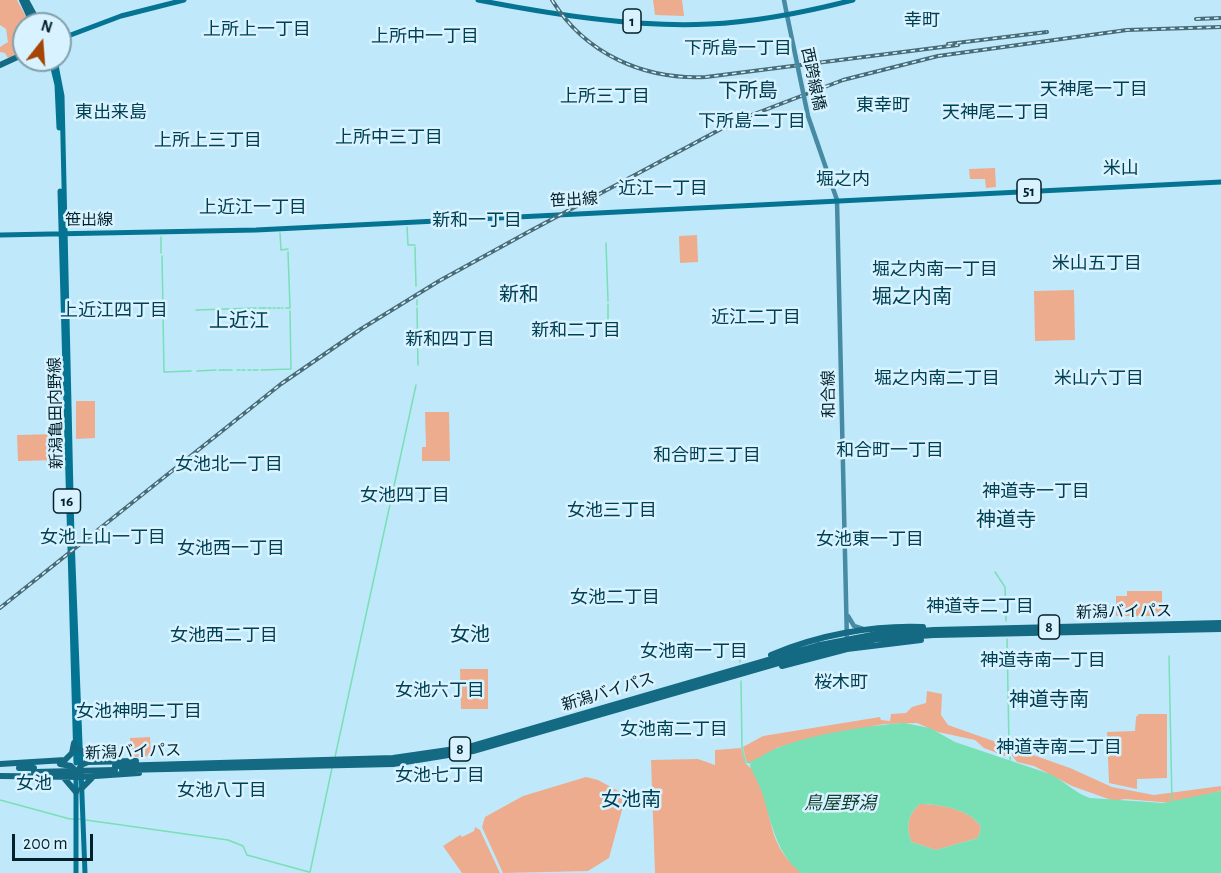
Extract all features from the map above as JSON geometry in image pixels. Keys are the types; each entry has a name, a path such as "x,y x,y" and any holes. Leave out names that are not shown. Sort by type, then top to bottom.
{"highway":[{"name":"新潟バイパス","path":"0,770 115,768 226,762 393,764 442,758 581,718 749,664 820,645 876,634 991,628 1221,623"},
{"name":"新潟バイパス","path":"876,634 964,635 1221,629"},
{"path":"847,633 855,641 870,645"},
{"path":"820,645 847,633 876,634"},
{"path":"730,677 847,649 964,635"},
{"path":"820,645 843,640 847,649"},
{"name":"新潟バイパス","path":"589,715 730,677 820,645"},
{"path":"0,770 51,763 68,758 77,746 86,758 95,761"},
{"path":"56,777 69,775 83,764 95,761 226,762"},
{"path":"51,763 68,764 78,769 110,776"},
{"name":"新潟バイパス","path":"115,768 194,769 327,763"},
{"path":"0,770 56,777 69,781 79,790 89,779 194,769"}],"main road":[{"path":"72,35 143,9 184,0"},
{"name":"1","path":"478,0 554,14 680,24 788,17 853,0"},
{"path":"784,0 788,17"},
{"name":"西跨線橋","path":"788,17 808,116 817,142"},
{"name":"新潟亀田内野線","path":"54,72 57,85 77,746 85,873"},
{"name":"新潟亀田内野線","path":"57,72 62,96 62,233"},
{"name":"和合線","path":"817,142 837,200 847,649"},
{"name":"笹出線","path":"0,235 256,230 1221,182"},
{"path":"847,614 854,626 876,634"},
{"name":"新潟亀田内野線","path":"78,873 76,866 79,790"},
{"path":"76,866 79,862 83,841"},
{"path":"78,873 84,866"}],"shaded area":[{"path":"0,0 17,0 24,12 12,12 12,56 8,58 5,53 0,52 0,47 8,42 6,29 0,25"},
{"path":"653,0 682,0 684,16 655,15"},
{"path":"995,168 996,187 986,188 985,179 970,179 969,169"},
{"path":"697,235 698,262 680,263 679,236"},
{"path":"1074,290 1075,340 1035,341 1034,291"},
{"path":"76,401 95,401 95,438 76,439"},
{"path":"425,412 449,412 450,461 422,461 422,447 426,447"},
{"path":"58,434 59,460 18,461 17,435"},
{"path":"1127,591 1162,591 1162,616 1116,616 1116,596 1127,596"},
{"path":"460,669 488,669 488,709 461,709"},
{"path":"927,691 942,694 941,715 948,725 1070,768 1112,787 1154,795 1221,786 1221,791 1172,803 1125,799 1114,801 1072,786 1034,766 1017,762 1011,754 1005,756 984,748 975,740 938,732 917,723 884,724 799,741 777,748 750,763 746,761 743,747 763,736 880,717 881,720 890,721 891,714 906,713 912,707 926,703"},
{"path":"1139,714 1167,714 1167,778 1137,779 1137,789 1109,783 1107,732 1135,731 1136,717"},
{"path":"150,737 151,756 131,757 130,738"},
{"path":"741,748 745,763 752,769 762,788 778,845 801,873 655,873 651,760 698,759 715,765 715,750"},
{"path":"586,777 598,780 622,793 622,810 609,858 588,871 503,873 482,827 485,817 523,796"},
{"path":"920,804 954,809 970,816 981,827 978,838 936,850 912,842 908,827 910,817"},
{"path":"475,827 480,830 500,873 462,873 443,846 460,835 462,837 474,831"}],"water":[{"name":"鳥屋野潟","path":"904,723 930,728 955,742 1050,774 1090,798 1163,803 1221,791 1221,873 801,873 786,857 776,838 762,792 750,766 751,761 775,749 805,739","holes":["920,804 954,809 970,816 981,827 978,838 936,850 912,842 908,827 910,817"]}],"waterway":[{"path":"407,227 408,245 415,245"},
{"path":"280,233 281,250 288,249"},
{"path":"161,237 161,253"},
{"path":"606,243 608,301"},
{"path":"415,247 416,286"},
{"path":"286,308 290,308 288,252"},
{"path":"162,256 163,309"},
{"path":"417,300 417,305"},
{"path":"608,304 608,337"},
{"path":"196,310 256,308"},
{"path":"259,308 266,308"},
{"path":"417,308 418,365"},
{"path":"261,370 291,369 290,311"},
{"path":"163,313 164,372 191,371"},
{"path":"197,371 216,370"},
{"path":"219,370 232,370"},
{"path":"253,370 258,370"},
{"path":"335,757 416,385"},
{"path":"995,572 1005,587 1006,621"},
{"path":"1007,639 1009,745"},
{"path":"1169,656 1172,804"},
{"path":"741,681 742,747 745,762 750,763"},
{"path":"1010,749 1010,761"},
{"path":"310,872 332,768"},
{"path":"0,800 70,819 81,819"},
{"path":"86,820 228,840 243,846 247,855 309,872"}],"railway":[{"path":"552,0 581,35 599,49 639,68 683,77 706,77 958,45"},
{"path":"1196,19 1221,18"},
{"path":"0,608 281,384 361,329 439,281 736,121 843,80 938,56 1127,30 1221,27"},
{"path":"948,44 1047,32"}],"district":[{"name":"幸町","path":"922,21"},
{"name":"上所上一丁目","path":"257,30"},
{"name":"上所中一丁目","path":"425,37"},
{"name":"下所島一丁目","path":"738,49"},
{"name":"天神尾一丁目","path":"1094,90"},
{"name":"下所島","path":"748,91"},
{"name":"上所三丁目","path":"605,97"},
{"name":"東幸町","path":"883,106"},
{"name":"東出来島","path":"111,113"},
{"name":"天神尾二丁目","path":"996,113"},
{"name":"下所島二丁目","path":"752,122"},
{"name":"上所中三丁目","path":"389,138"},
{"name":"上所上三丁目","path":"208,141"},
{"name":"米山","path":"1121,169"},
{"name":"堀之内","path":"843,180"},
{"name":"近江一丁目","path":"663,189"},
{"name":"上近江一丁目","path":"253,208"},
{"name":"新和一丁目","path":"477,221"},
{"name":"米山五丁目","path":"1097,264"},
{"name":"堀之内南一丁目","path":"935,270"},
{"name":"新和","path":"519,295"},
{"name":"堀之内南","path":"912,297"},
{"name":"上近江四丁目","path":"114,311"},
{"name":"近江二丁目","path":"756,318"},
{"name":"上近江","path":"239,321"},
{"name":"新和二丁目","path":"576,331"},
{"name":"新和四丁目","path":"450,340"},
{"name":"堀之内南二丁目","path":"937,379"},
{"name":"米山六丁目","path":"1099,379"},
{"name":"和合町一丁目","path":"890,451"},
{"name":"和合町三丁目","path":"707,456"},
{"name":"女池北一丁目","path":"229,465"},
{"name":"神道寺一丁目","path":"1036,492"},
{"name":"女池四丁目","path":"405,496"},
{"name":"女池三丁目","path":"612,511"},
{"name":"神道寺","path":"1006,520"},
{"name":"女池上山一丁目","path":"103,538"},
{"name":"女池東一丁目","path":"870,540"},
{"name":"女池西一丁目","path":"231,549"},
{"name":"女池二丁目","path":"615,598"},
{"name":"神道寺二丁目","path":"980,607"},
{"name":"女池","path":"470,635"},
{"name":"女池西二丁目","path":"224,636"},
{"name":"女池南一丁目","path":"694,652"},
{"name":"神道寺南一丁目","path":"1043,661"},
{"name":"桜木町","path":"841,683"},
{"name":"女池六丁目","path":"440,691"},
{"name":"神道寺南","path":"1049,700"},
{"name":"女池神明二丁目","path":"139,712"},
{"name":"女池南二丁目","path":"674,730"},
{"name":"神道寺南二丁目","path":"1059,748"},
{"name":"女池七丁目","path":"440,776"},
{"name":"女池","path":"34,784"},
{"name":"女池八丁目","path":"222,791"},
{"name":"女池南","path":"631,800"}]}
